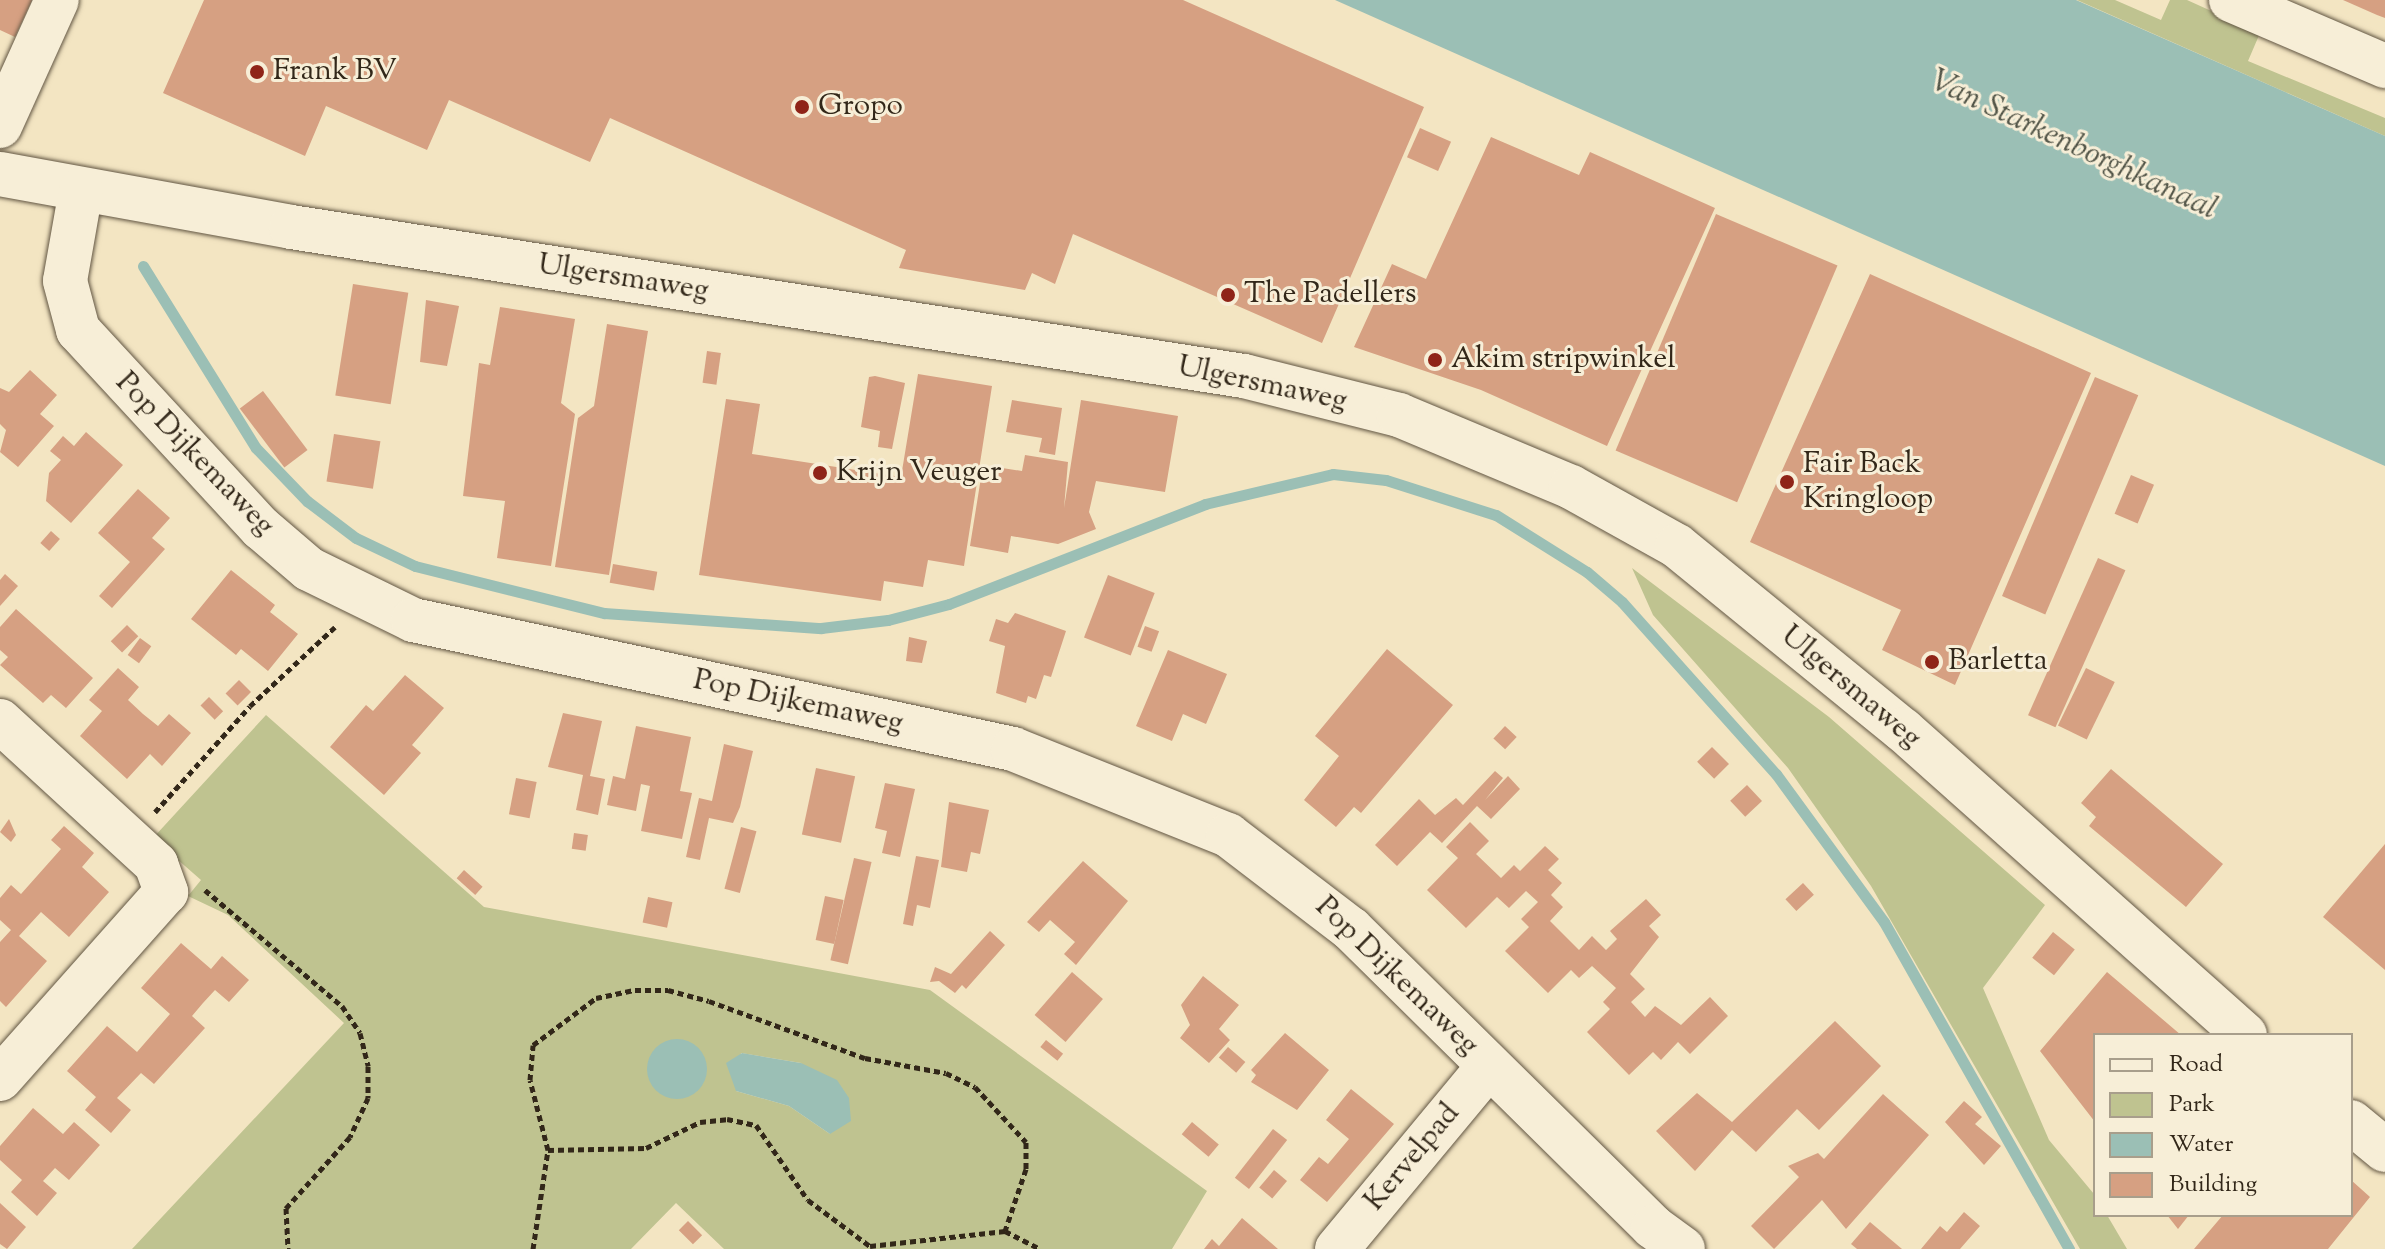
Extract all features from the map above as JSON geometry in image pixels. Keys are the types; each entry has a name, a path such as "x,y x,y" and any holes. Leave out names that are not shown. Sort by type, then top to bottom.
{"street":[{"path":"0,126 57,0"},
{"path":"2231,0 2385,66"},
{"path":"0,174 81,190"},
{"name":"Pop Dijkemaweg","path":"81,190 65,281 78,330 261,528 309,569 358,597 413,620 1013,749 1157,801 1228,835 1293,879 1653,1227 1683,1249"},
{"name":"Ulgersmaweg","path":"81,190 1244,376 1399,415 1571,487 1677,546 1903,730 2243,1033"},
{"path":"0,721 130,839 165,876 159,905 0,1079"},
{"name":"Kervelpad","path":"1337,1249 1489,1066"},
{"path":"2353,1124 2385,1150"}],"path":[{"path":"130,839 358,597"},
{"path":"165,876 214,893 342,1006 360,1033 368,1098 350,1137 286,1208 288,1249"},
{"path":"533,1249 548,1150 530,1080 533,1045 596,998 668,990 865,1058 946,1073 975,1087 1026,1142 1026,1169 1005,1231"},
{"path":"548,1150 646,1148 700,1122 727,1119 756,1125 808,1200 870,1246 1005,1231 1040,1249"}],"green space":[{"path":"2077,0 2115,0 2161,20 2170,0 2187,0 2260,33 2248,61 2385,118 2385,136"},
{"path":"1632,568 1829,717 2045,905 1983,988 2049,1140 2093,1193 2093,1217 2108,1217 2127,1249 2080,1249 1871,886 1788,768 1653,615"},
{"path":"266,715 484,907 930,990 1207,1191 1172,1249 724,1249 676,1203 631,1249 132,1249 344,1023 228,915 188,896 201,880 153,838","holes":["741,1053 801,1063 830,1134 789,1106 736,1091"]}],"water":[{"name":"Van Starkenborghkanaal","path":"1335,0 2076,0 2385,136 2385,466"},
{"path":"677,1039 698,1048 707,1069 698,1090 677,1099 656,1090 647,1069 656,1048"},
{"path":"742,1053 801,1063 837,1080 849,1098 851,1121 830,1134 789,1106 736,1091 726,1063"}],"building":[{"path":"0,0 32,0 15,37 0,30"},
{"path":"204,0 1183,0 1424,107 1322,343 1073,234 1055,284 1032,273 1025,290 899,268 906,250 610,118 590,162 449,100 427,150 326,106 305,156 163,93"},
{"path":"2343,0 2385,0 2385,18 2377,15"},
{"path":"1420,128 1451,142 1438,171 1407,157"},
{"path":"1491,137 1579,175 1590,152 1715,208 1607,446 1481,390 1354,347 1392,264 1426,279"},
{"path":"1716,214 1838,266 1737,502 1616,451"},
{"path":"1870,274 2091,373 1955,685 1882,650 1901,610 1750,542"},
{"path":"353,284 408,293 391,404 335,396"},
{"path":"426,300 459,306 447,366 420,362"},
{"path":"500,307 575,319 561,403 575,414 551,566 497,558 505,501 463,496 479,363 490,365"},
{"path":"607,324 648,331 609,575 555,567 578,418 594,406"},
{"path":"707,351 721,353 716,385 703,383"},
{"path":"30,370 57,395 40,414 54,426 18,467 0,452 6,430 0,424 0,388 9,392"},
{"path":"918,374 992,386 964,566 928,560 923,587 884,581 881,601 699,575 726,399 760,404 752,454 901,477"},
{"path":"869,377 905,383 892,449 878,447 880,431 861,427"},
{"path":"2095,377 2138,395 2045,614 2002,596"},
{"path":"263,391 308,450 284,468 240,408"},
{"path":"1012,400 1062,408 1055,455 1039,452 1042,438 1006,432"},
{"path":"1081,400 1178,416 1165,492 1096,481 1089,512 1096,529 1058,544 1011,536 1008,553 970,546 983,465 1022,471 1025,455 1068,462 1064,508"},
{"path":"86,432 123,465 71,523 46,501 49,473 61,460 50,451 63,436 74,446"},
{"path":"334,434 380,441 373,489 326,481"},
{"path":"2131,475 2154,485 2138,523 2115,514"},
{"path":"138,489 170,518 152,538 165,549 112,608 99,596 130,562 98,533"},
{"path":"51,531 60,539 49,551 40,543"},
{"path":"2098,558 2125,570 2055,727 2028,715"},
{"path":"613,564 657,572 654,591 610,583"},
{"path":"231,570 275,605 270,612 298,634 268,671 241,649 236,655 191,619"},
{"path":"5,574 18,586 0,606 0,580"},
{"path":"1108,575 1155,593 1131,655 1084,638"},
{"path":"16,609 93,678 66,708 51,695 43,703 0,665 8,657 0,650 0,627"},
{"path":"1015,613 1066,631 1051,677 1044,675 1036,699 1028,696 1026,703 996,693 1005,646 989,641 996,619 1008,623"},
{"path":"127,625 138,636 122,653 111,641"},
{"path":"1145,626 1159,631 1152,652 1137,647"},
{"path":"909,637 927,641 922,663 906,661"},
{"path":"140,638 151,646 139,663 128,655"},
{"path":"1387,649 1453,705 1361,813 1354,807 1336,827 1304,800 1339,756 1315,736"},
{"path":"1168,650 1227,674 1206,724 1183,714 1172,741 1136,726"},
{"path":"118,668 139,687 128,700 143,714 158,726 169,714 191,733 162,766 150,754 127,779 80,736 102,711 89,700"},
{"path":"2086,668 2115,682 2087,740 2058,726"},
{"path":"405,675 444,708 412,745 421,753 384,795 330,747 366,705 373,711"},
{"path":"239,680 251,692 238,705 226,693"},
{"path":"209,697 223,711 215,720 201,705"},
{"path":"563,713 602,721 590,776 605,779 598,815 576,810 583,775 548,767"},
{"path":"636,726 691,737 680,791 692,793 682,839 641,831 650,786 641,784 636,811 607,805 613,776 625,779"},
{"path":"1505,726 1517,737 1505,749 1493,738"},
{"path":"724,744 753,751 740,807 733,823 709,818 700,860 686,857 699,798 712,801"},
{"path":"1712,747 1729,764 1714,779 1697,762"},
{"path":"816,768 855,776 841,843 802,835"},
{"path":"2111,769 2223,864 2186,907 2089,826 2096,817 2081,803"},
{"path":"1495,771 1503,778 1485,800 1508,776 1520,789 1491,819 1477,806 1442,843 1430,832 1397,866 1375,845 1419,799 1435,815 1456,798 1463,805"},
{"path":"516,778 537,782 530,818 509,814"},
{"path":"885,783 915,789 900,857 882,853 887,831 875,828"},
{"path":"1747,785 1762,801 1745,817 1730,801"},
{"path":"949,802 989,810 980,854 971,852 967,872 941,867"},
{"path":"9,819 16,835 11,842 0,832"},
{"path":"1470,822 1489,841 1476,854 1501,878 1514,865 1520,871 1545,846 1559,859 1548,870 1562,883 1551,895 1563,907 1550,921 1579,950 1592,936 1606,950 1617,939 1610,931 1646,899 1661,915 1649,926 1659,937 1630,974 1645,989 1631,1002 1645,1017 1655,1006 1681,1025 1710,997 1728,1016 1690,1054 1678,1042 1661,1060 1653,1052 1629,1075 1587,1032 1610,1009 1603,1002 1616,988 1592,966 1579,978 1571,970 1548,993 1505,951 1529,927 1521,919 1538,902 1526,891 1509,908 1497,897 1466,928 1427,890 1458,858 1446,847"},
{"path":"64,826 94,853 82,867 109,892 69,937 41,912 19,936 47,961 6,1007 0,1001 0,942 11,930 0,920 0,898 11,885 21,894 61,849 51,840"},
{"path":"741,827 756,831 740,893 724,889"},
{"path":"574,833 588,835 586,851 572,849"},
{"path":"2385,844 2385,970 2323,917"},
{"path":"916,856 939,860 930,908 917,905 913,926 903,924"},
{"path":"854,858 872,862 848,964 830,960"},
{"path":"1083,861 1128,901 1076,965 1064,954 1075,942 1050,920 1039,932 1027,922"},
{"path":"464,870 483,887 475,895 457,878"},
{"path":"1803,883 1814,895 1796,911 1785,899"},
{"path":"825,896 844,900 834,944 816,940"},
{"path":"648,897 672,902 667,928 643,922"},
{"path":"990,931 1005,945 966,989 962,985 955,993 939,981 930,982 935,967 951,974"},
{"path":"2053,932 2075,950 2054,975 2032,958"},
{"path":"181,943 211,969 222,956 249,980 229,1002 215,990 192,1016 205,1028 154,1084 141,1073 117,1098 131,1110 111,1133 85,1110 96,1097 67,1071 107,1026 137,1052 170,1014 141,988"},
{"path":"1072,972 1103,999 1066,1042 1035,1015"},
{"path":"2107,972 2179,1033 2093,1033 2093,1119 2040,1051"},
{"path":"1203,976 1239,1005 1219,1029 1230,1040 1209,1063 1180,1038 1190,1025 1181,1005"},
{"path":"1835,1021 1881,1066 1819,1130 1797,1109 1756,1152 1732,1130 1695,1171 1656,1131 1697,1093 1732,1122"},
{"path":"1285,1033 1329,1070 1297,1110 1251,1082 1256,1075 1251,1070"},
{"path":"1046,1040 1063,1054 1057,1061 1040,1047"},
{"path":"1228,1047 1245,1062 1236,1073 1219,1058"},
{"path":"1351,1089 1394,1124 1327,1202 1300,1180 1319,1157 1328,1164 1349,1139 1326,1120"},
{"path":"1883,1094 1929,1135 1846,1229 1822,1200 1774,1249 1751,1226 1799,1177 1788,1166 1818,1153 1824,1159"},
{"path":"1964,1101 1982,1117 1975,1124 2001,1146 1984,1165 1945,1122"},
{"path":"33,1108 63,1134 74,1122 100,1145 69,1180 55,1168 43,1181 57,1193 37,1216 11,1192 22,1180 0,1160 0,1146"},
{"path":"1192,1122 1219,1144 1209,1157 1182,1134"},
{"path":"1273,1129 1287,1140 1249,1189 1235,1178"},
{"path":"1274,1170 1287,1181 1272,1199 1259,1188"},
{"path":"2353,1182 2370,1197 2328,1249 2194,1249 2221,1217 2353,1217"},
{"path":"0,1203 26,1227 7,1249 0,1244"},
{"path":"1964,1212 1980,1226 1960,1249 1921,1249 1940,1226 1947,1232"},
{"path":"2169,1217 2187,1217 2178,1229"},
{"path":"1242,1218 1278,1249 1204,1249 1212,1239 1219,1246"},
{"path":"688,1221 702,1235 693,1244 679,1230"},
{"path":"1870,1222 1902,1249 1857,1249 1851,1244"}],"waterway":[{"path":"143,266 256,448 307,501 356,538 415,566 604,613 821,628 888,620 949,604 1205,504 1333,474 1386,480 1496,515 1587,572 1622,602 1776,774 1884,922 2069,1249"}],"place":[{"name":"Frank BV","path":"257,72"},
{"name":"Gropo","path":"802,107"},
{"name":"The Padellers","path":"1228,295"},
{"name":"Akim stripwinkel","path":"1435,360"},
{"name":"Krijn Veuger","path":"820,473"},
{"name":"Fair Back Kringloop","path":"1787,482"},
{"name":"Barletta","path":"1932,662"}]}
